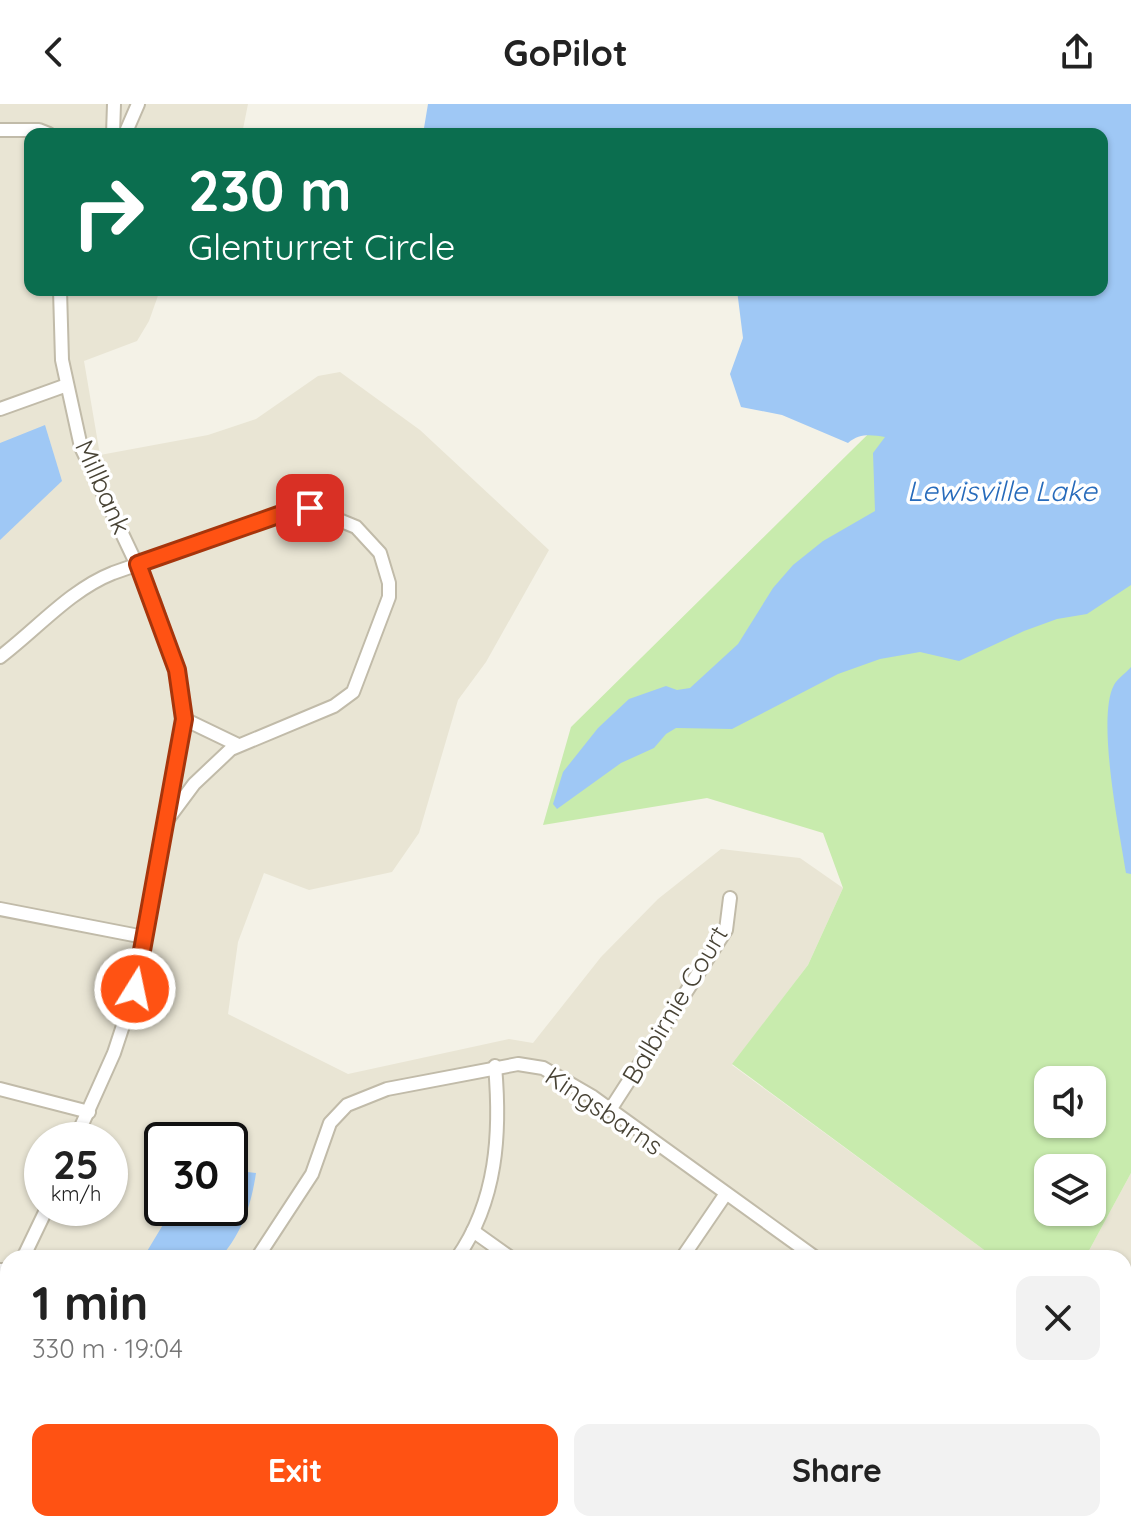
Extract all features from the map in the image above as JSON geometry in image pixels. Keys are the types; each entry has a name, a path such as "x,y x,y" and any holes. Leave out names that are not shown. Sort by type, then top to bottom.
{"street":[{"path":"113,128 114,104"},
{"path":"128,128 138,104"},
{"path":"0,130 24,130"},
{"name":"Millbank","path":"60,296 59,322 67,385 81,447 138,564 177,670 184,719 135,989 84,1122"},
{"path":"0,409 67,385"},
{"path":"0,657 94,580 284,513 310,508 356,527 380,553 389,583 389,597 353,692 334,706 238,745 194,784 165,823"},
{"path":"184,719 238,745"},
{"name":"Balbirnie Court","path":"610,1110 726,930 730,898"},
{"path":"0,909 144,937"},
{"name":"Kingsbarns","path":"262,1250 308,1182 330,1123 343,1107 363,1096 495,1066 518,1064 543,1068 610,1110 804,1250"},
{"path":"462,1250 473,1231 495,1162 498,1123 495,1066"},
{"path":"0,1089 89,1112"},
{"path":"687,1250 725,1195"},
{"path":"27,1250 38,1226"},
{"path":"473,1231 500,1250"}],"shaded area":[{"path":"0,104 248,104 243,128 24,128 24,296 158,296 149,321 137,341 84,361 100,455 208,435 256,419 318,376 340,372 420,430 549,550 486,662 458,700 419,833 392,872 309,890 264,873 238,942 228,1014 348,1074 509,1039 533,1043 601,957 658,899 721,849 800,858 843,888 808,965 732,1065 984,1250 0,1250"},
{"path":"1131,1173 1131,1250 1089,1250 1102,1226 1106,1226 1106,1219"}],"green space":[{"path":"1131,312 1131,1173 1106,1219 1106,1154 1034,1154 1034,1226 1102,1226 1089,1250 984,1250 732,1064 808,965 843,888 823,833 707,798 543,825 571,727 990,314"}],"water":[{"name":"Lewisville Lake","path":"428,104 1131,104 1131,585 1087,614 1057,619 1024,631 959,661 920,652 880,659 838,674 732,729 676,728 654,748 621,763 557,809 553,804 563,772 598,728 629,699 666,686 677,690 690,688 738,644 773,588 793,565 823,541 875,511 873,453 885,437 861,436 848,443 782,415 741,407 730,374 743,338 738,296 1108,296 1108,128 424,128"},
{"path":"45,425 62,481 0,540 0,443"},
{"path":"1131,667 1131,874 1126,873 1115,805 1107,723 1114,685"},
{"path":"248,1172 256,1173 248,1206"},
{"path":"162,1226 240,1226 226,1250 148,1250"}],"route":[{"path":"135,989 184,719 177,670 138,564 284,513 310,508"}]}
